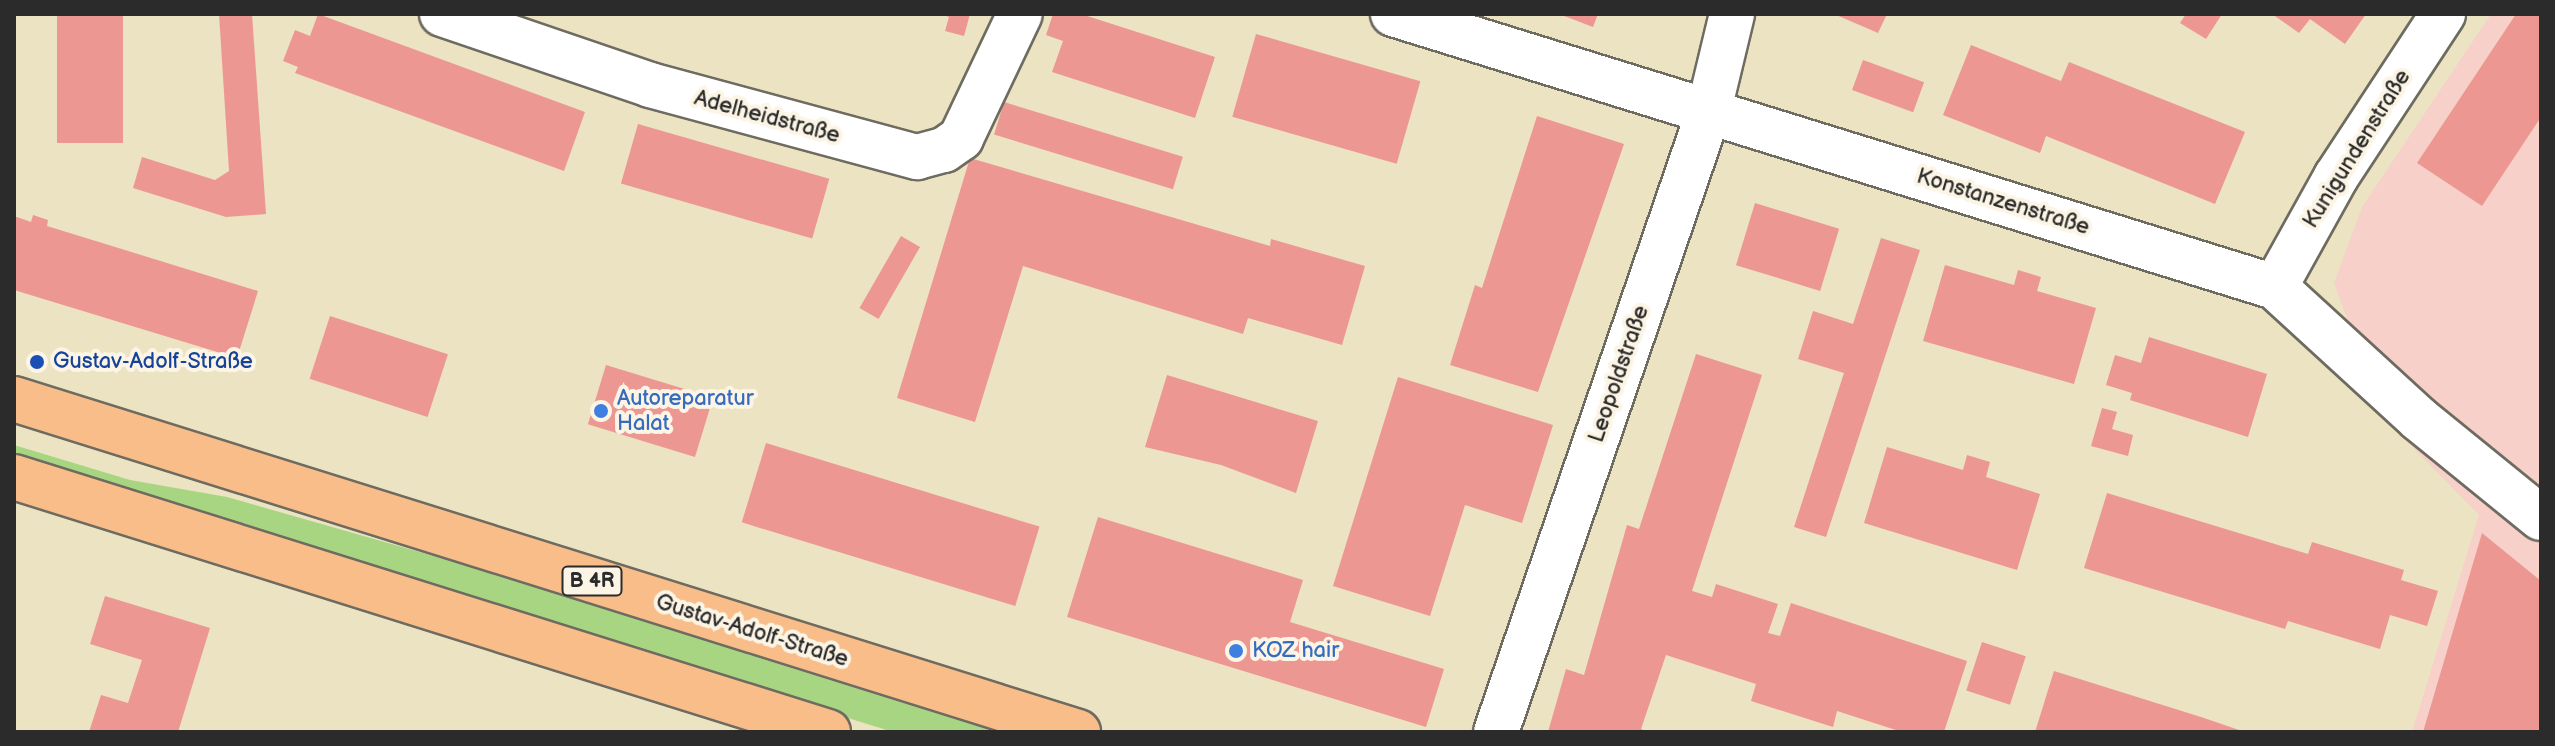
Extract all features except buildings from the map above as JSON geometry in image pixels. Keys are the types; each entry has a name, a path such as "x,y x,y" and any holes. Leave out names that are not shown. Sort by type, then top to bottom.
{"main road":[{"name":"Gustav-Adolf-Straße","path":"14,399 1078,732"},
{"path":"14,477 828,732"}],"street":[{"name":"Adelheidstraße","path":"442,14 650,85 917,157 944,150 961,138 1020,14"},
{"name":"Konstanzenstraße","path":"1393,14 2275,287 2419,419 2541,518"},
{"name":"Leopoldstraße","path":"1496,732 1708,114 1732,14"},
{"name":"Kunigundenstraße","path":"2275,287 2336,177 2443,14"}],"shaded area":[{"path":"2491,14 2541,14 2541,732 2412,732 2479,515 2384,418 2334,283 2362,207"}],"green space":[{"path":"14,445 130,480 227,497 444,559 996,732 893,732 14,459"}],"place":[{"name":"Gustav-Adolf-Straße","path":"37,362"},
{"name":"Autoreparatur Halat","path":"601,411"},
{"name":"KOZ hair","path":"1236,651"}]}
